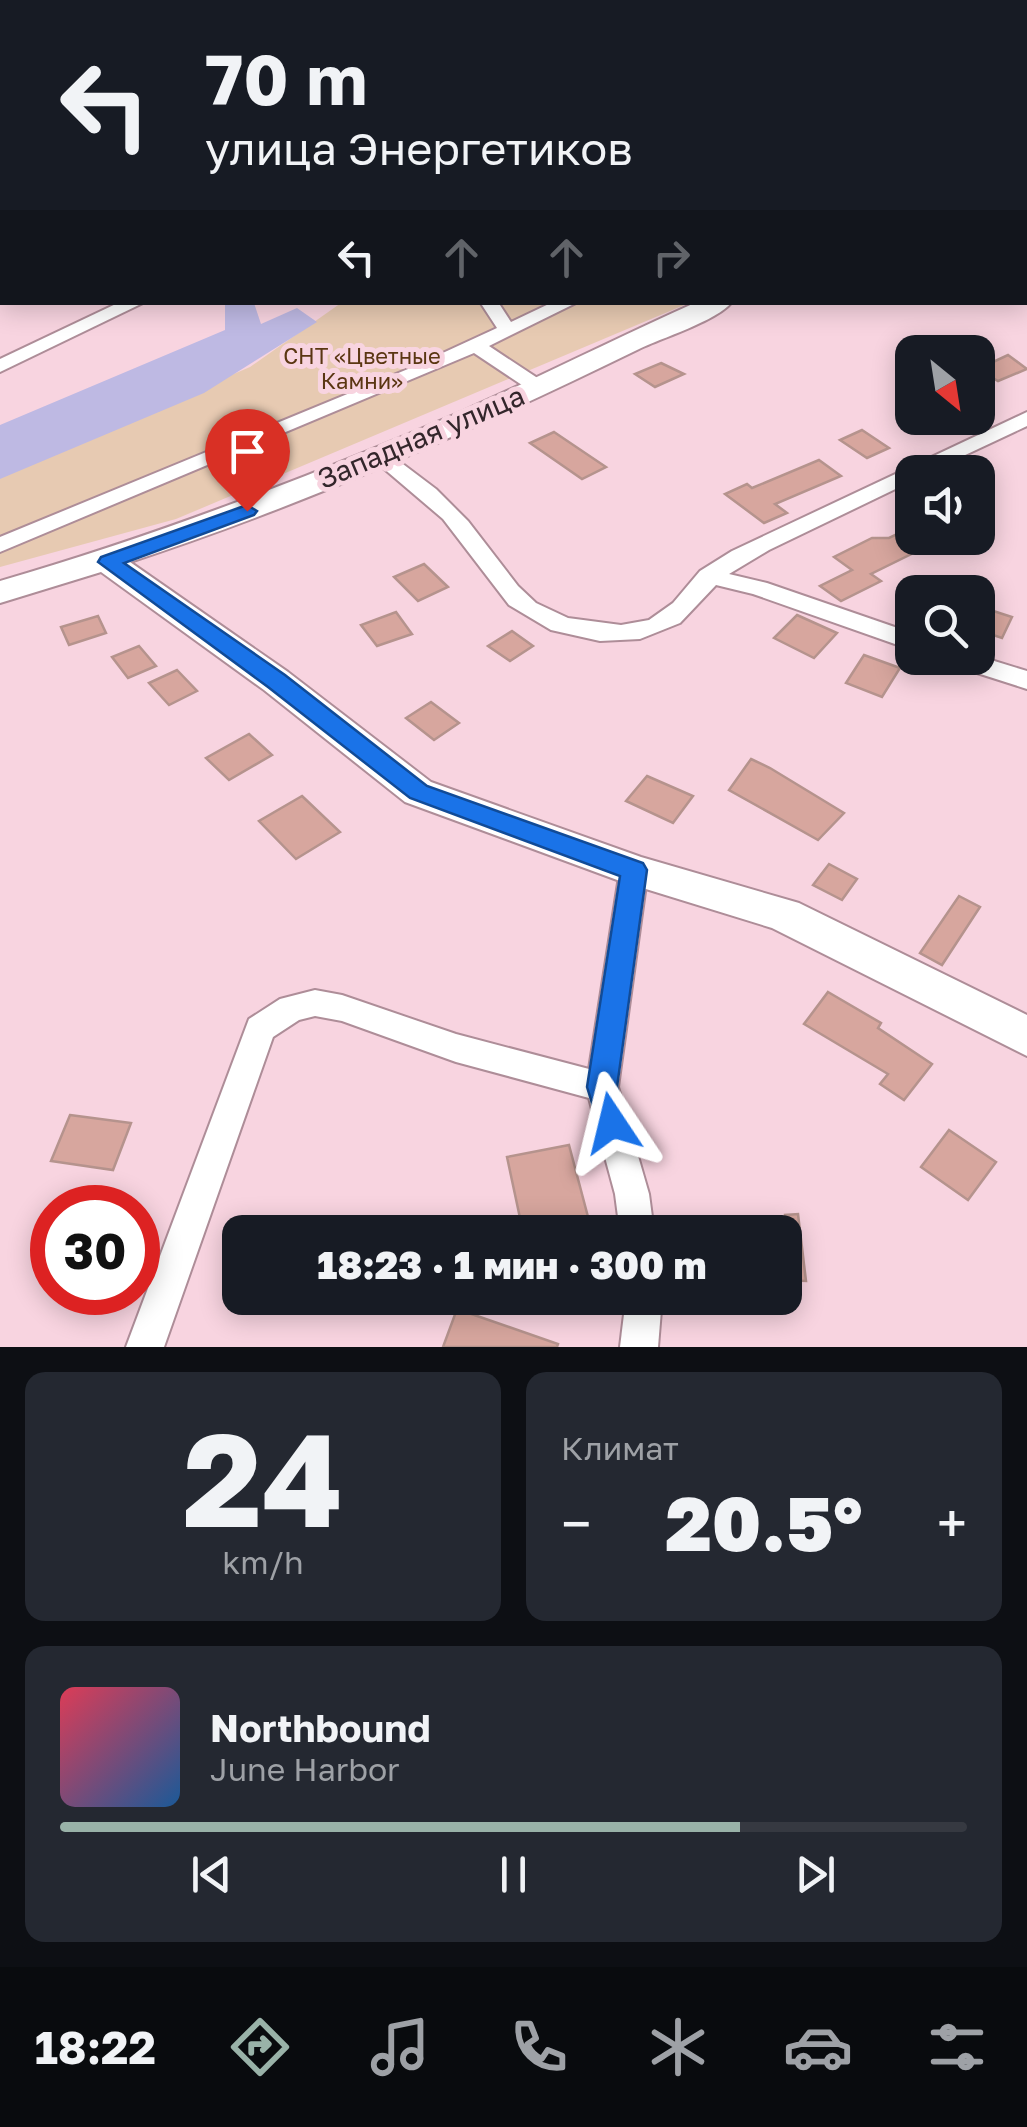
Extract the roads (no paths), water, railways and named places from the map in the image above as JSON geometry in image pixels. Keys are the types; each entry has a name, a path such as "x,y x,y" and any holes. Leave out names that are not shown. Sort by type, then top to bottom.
{"street":[{"path":"0,366 130,305"},
{"path":"491,305 507,330"},
{"path":"0,545 186,470 562,305"},
{"name":"Западная улица","path":"0,592 108,562 213,525 538,387 714,305"},
{"path":"474,345 538,387"},
{"path":"950,455 1027,418"},
{"path":"380,456 413,479 469,536 498,584 532,612 578,631 625,634 669,620 708,576 741,556 895,482"},
{"path":"108,562 276,681 418,792 634,870 784,915 1027,1037"},
{"path":"708,576 759,588 895,636"},
{"path":"995,670 1027,680"},
{"path":"634,870 602,1087 635,1215"},
{"path":"145,1347 260,1029 291,1008 314,1003 342,1008 456,1048 602,1087"},
{"path":"639,1347 642,1315"}],"park label":[{"name":"СНТ «Цветные Камни»","path":"362,368"}]}
